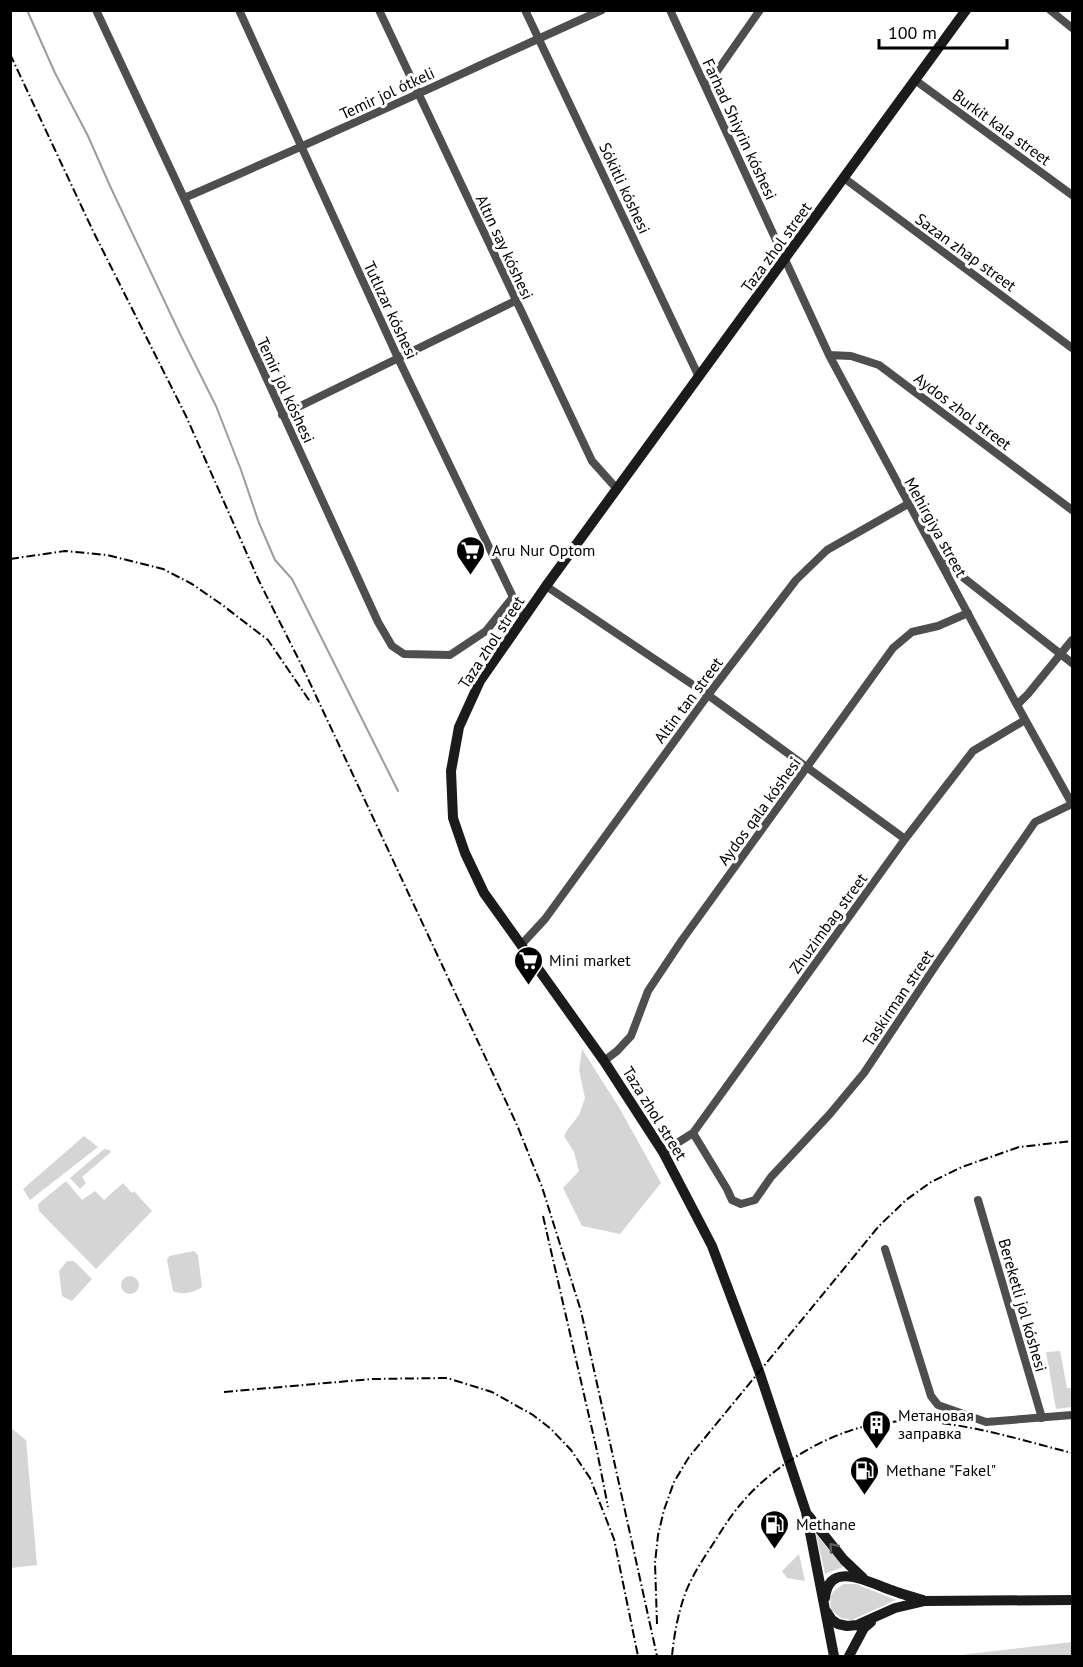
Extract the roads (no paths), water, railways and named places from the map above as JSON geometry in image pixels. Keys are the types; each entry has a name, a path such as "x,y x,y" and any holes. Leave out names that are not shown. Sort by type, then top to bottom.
{"main road":[{"name":"Taza zhol street","path":"834,1656 806,1512 759,1371 712,1246 663,1152 604,1061 484,893 465,853 453,818 451,771 459,727 480,681 546,586 966,10"},
{"path":"806,1512 844,1560 863,1578"},
{"path":"925,1601 863,1578 848,1575 838,1577 829,1584 825,1591 824,1606 832,1620 847,1626 857,1625 895,1608 925,1601 1072,1600"},
{"path":"849,1656 864,1628 877,1616"}],"street":[{"name":"Temir jol kóshesi","path":"96,10 378,622 392,646 404,654 450,656 486,631 513,597"},
{"name":"Tutlızar kóshesi","path":"239,10 398,358 524,617"},
{"name":"Altın say kóshesi","path":"379,10 592,461 617,489"},
{"name":"Sókitli kóshesi","path":"525,10 699,377"},
{"name":"Temir jol ótkeli","path":"184,198 301,148 602,10"},
{"name":"Farhad Shiyrin kóshesi","path":"670,10 785,259"},
{"path":"706,87 760,10"},
{"path":"1050,10 1072,28"},
{"name":"Burkit kala street","path":"915,80 1072,195"},
{"name":"Sazan zhap street","path":"844,178 1072,348"},
{"name":"Mehirgiya street","path":"785,259 829,356 1072,804"},
{"path":"282,415 515,301"},
{"name":"Aydos zhol street","path":"829,356 851,356 879,365 1072,510"},
{"name":"Altin tan street","path":"520,945 544,919 708,695 796,580 827,550 908,504"},
{"path":"937,557 1072,663"},
{"path":"546,586 708,695 905,839"},
{"name":"Aydos qala kóshesi","path":"604,1061 617,1052 631,1036 648,991 682,940 893,648 912,632 938,626 968,613"},
{"path":"1017,705 1072,640"},
{"name":"Zhuzimbag street","path":"663,1152 693,1133 905,839 973,751 1025,720"},
{"name":"Taskirman street","path":"693,1133 732,1200 741,1204 755,1200 771,1177 829,1115 864,1073 1035,822 1072,804"},
{"name":"Bereketli jol kóshesi","path":"978,1200 1041,1418"},
{"path":"885,1249 931,1396 938,1405 986,1422 1072,1415"}],"waterway":[{"path":"27,10 55,73 88,136 216,406 275,560 292,579 398,791"}],"railway":[{"path":"10,54 94,233 186,416 259,581 302,666 517,1125 542,1187 581,1311 657,1656"},
{"path":"10,559 65,551 107,555 163,569 192,584 268,640 311,703"},
{"path":"657,1624 655,1563 658,1535 674,1482 689,1457 879,1226 906,1200 931,1182 962,1167 1019,1147 1072,1141"},
{"path":"543,1216 608,1507"},
{"path":"224,1392 372,1379 447,1378 492,1392 533,1415 551,1429 571,1450 590,1478 614,1539 638,1656"},
{"path":"672,1656 678,1617 687,1588 699,1566 740,1505 770,1475 807,1450 848,1431 869,1425 912,1421 982,1430 1072,1453"}],"place":[{"name":"Aru Nur Optom","path":"471,576"},
{"name":"Mini market","path":"528,986"},
{"name":"Метановая заправка","path":"877,1450"},
{"name":"Methane \"Fakel\"","path":"865,1496"},
{"name":"Methane","path":"775,1550"}]}
